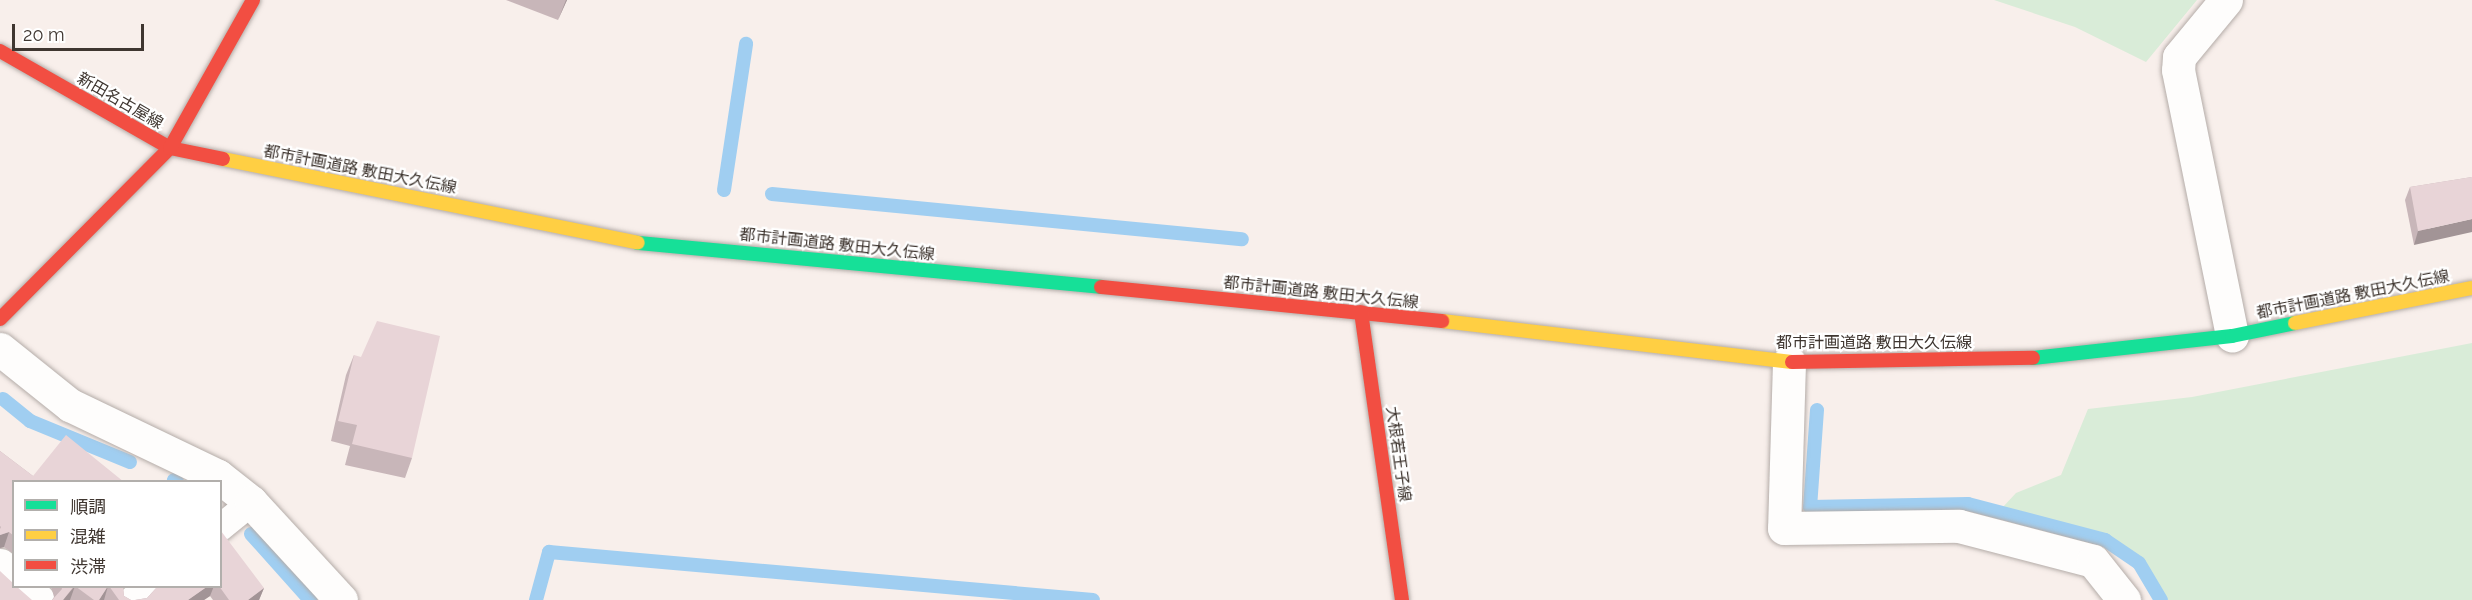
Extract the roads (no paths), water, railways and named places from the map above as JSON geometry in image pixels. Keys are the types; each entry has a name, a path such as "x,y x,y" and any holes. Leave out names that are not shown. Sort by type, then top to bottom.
{"street":[{"name":"新田名古屋線","path":"0,51 171,148 253,0"},
{"path":"2226,0 2179,57 2178,70 2232,336"},
{"name":"都市計画道路 敷田大久伝線","path":"171,148 632,242 1361,312 1789,362 2025,359 2232,336 2472,288"},
{"path":"0,319 171,148"},
{"name":"大根若王子線","path":"1361,312 1402,600"},
{"path":"0,349 70,405 218,476 251,502 341,600"},
{"path":"1789,362 1784,528 1959,526 2092,561 2118,596"},
{"path":"0,566 12,575"},
{"path":"26,588 38,600"}],"lane":[{"path":"222,524 251,502"},
{"path":"131,600 145,588"}],"waterway":[{"path":"724,190 746,44"},
{"path":"772,194 1242,239"},
{"path":"3,399 30,421 130,462"},
{"path":"1817,410 1810,507 1968,504 2105,540 2139,563 2161,600"},
{"path":"251,534 310,600"},
{"path":"536,600 549,552 1093,600"}]}
